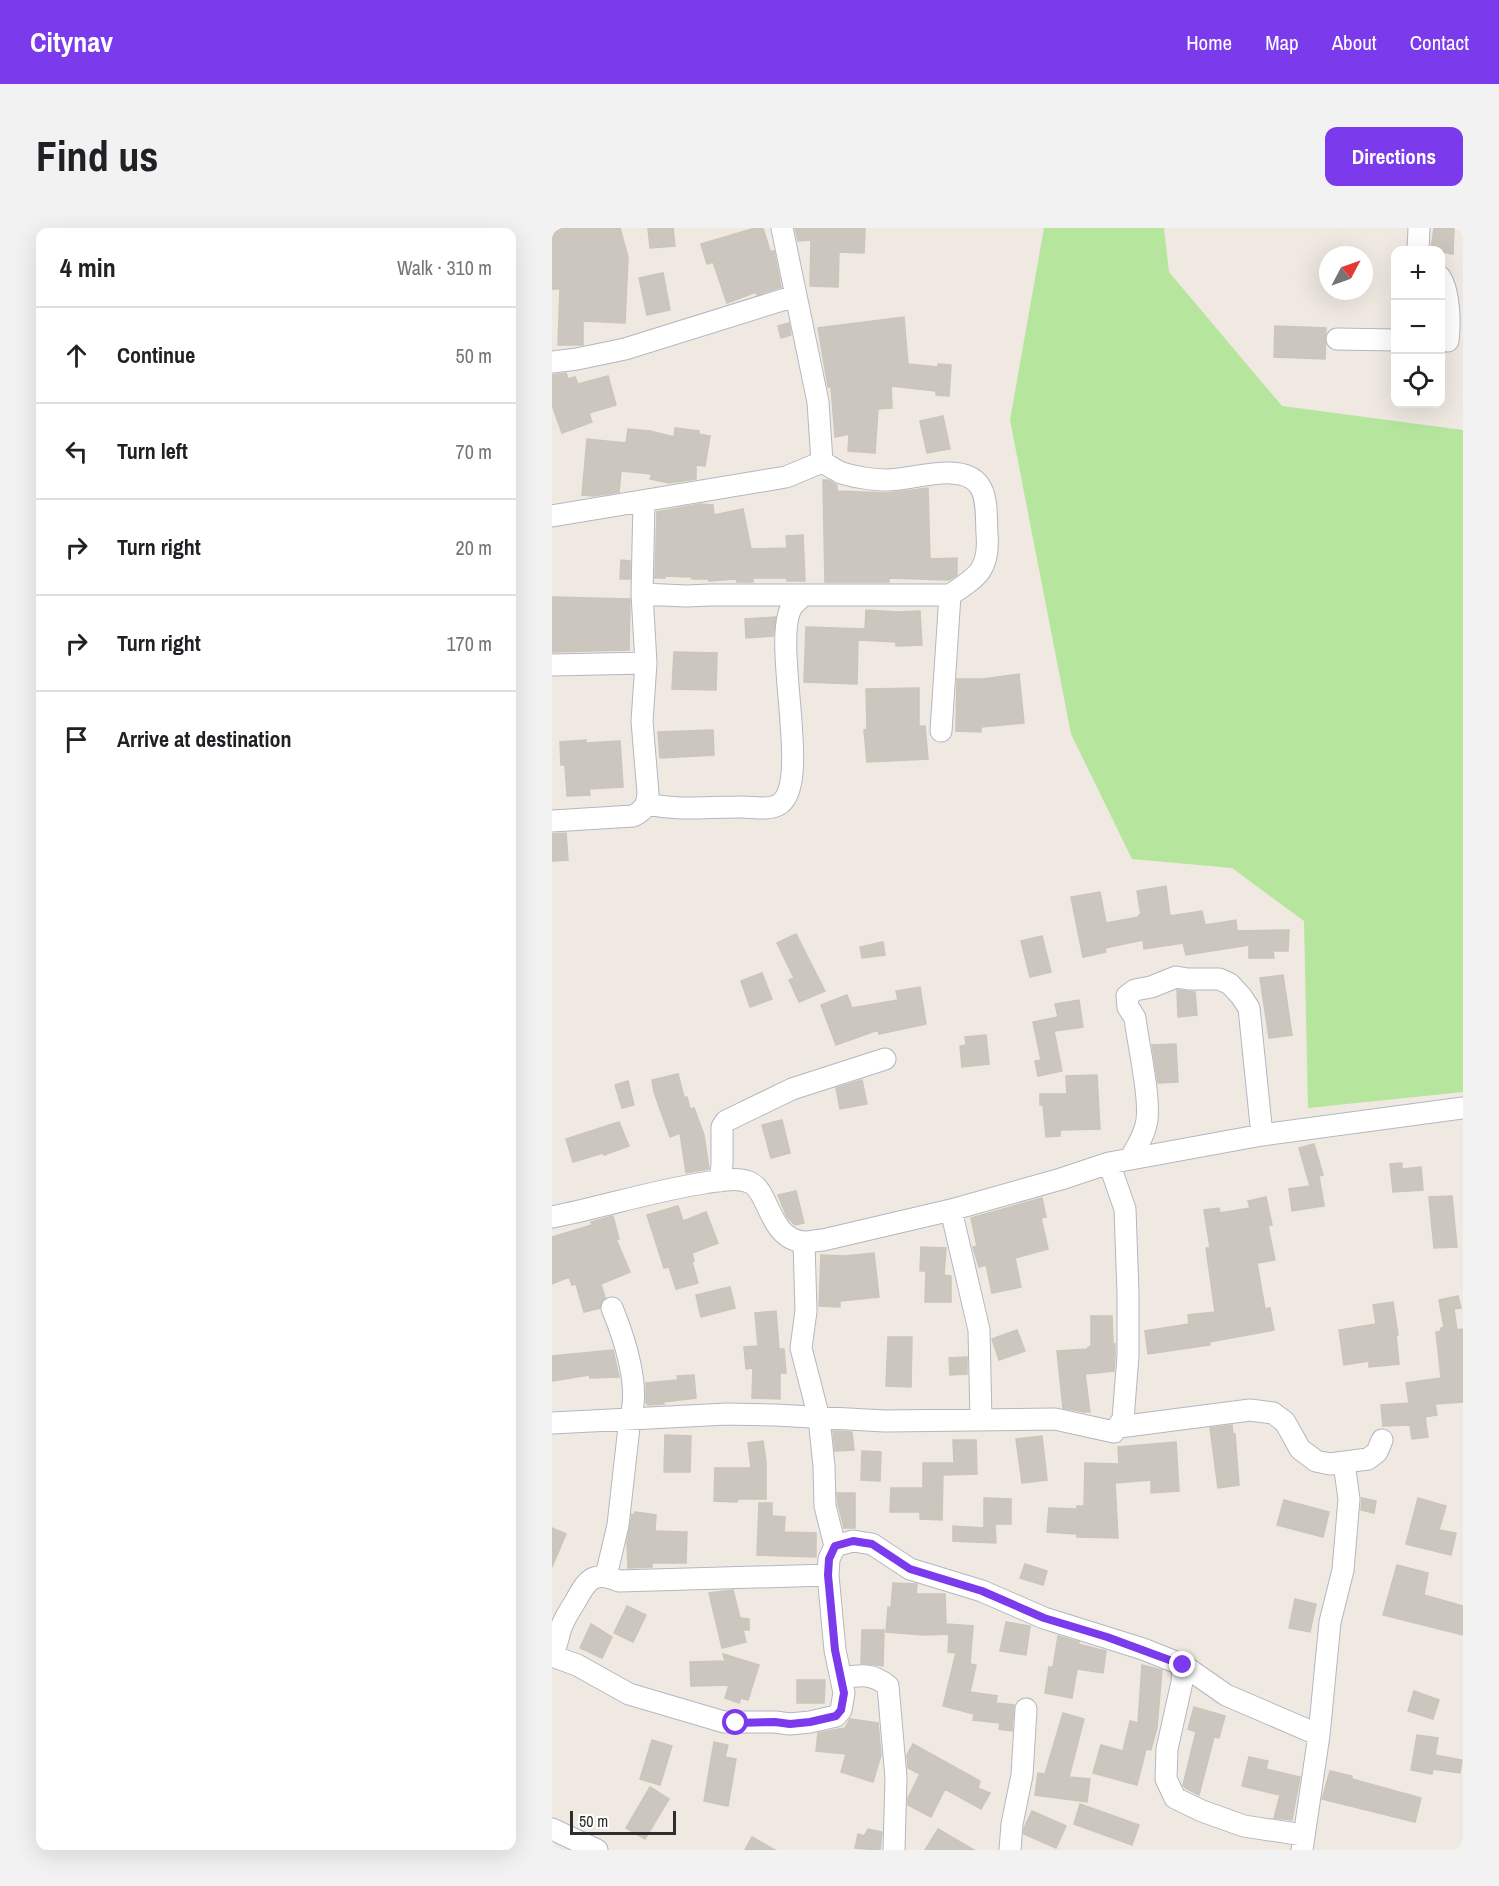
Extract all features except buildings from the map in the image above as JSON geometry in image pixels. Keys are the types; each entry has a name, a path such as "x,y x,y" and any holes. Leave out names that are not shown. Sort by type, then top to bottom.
{"street":[{"path":"782,228 818,402 822,462"},
{"path":"1418,246 1419,228"},
{"path":"1445,287 1451,341"},
{"path":"552,362 625,349 795,296"},
{"path":"1337,339 1391,340"},
{"path":"552,516 786,477 822,462"},
{"path":"642,594 686,596 950,595 976,578 986,561 988,548 984,497 979,485 971,478 958,472 886,480 842,473 822,462"},
{"path":"552,821 633,816 641,812 647,804 642,721 646,663 642,594 644,502"},
{"path":"647,804 670,809 758,808 778,806 784,800 790,790 793,744 786,662 786,632 791,608 803,595"},
{"path":"941,731 950,595"},
{"path":"552,665 646,663"},
{"path":"552,1423 736,1414 885,1421 1054,1419 1114,1432 1123,1419 1128,1356 1125,1209 1120,1161 1144,1132 1148,1107 1135,1018 1128,1007 1127,996 1135,990 1151,987 1176,977 1219,979 1230,984 1249,1008 1262,1135"},
{"path":"720,1181 722,1127 726,1121 792,1089 885,1059"},
{"path":"552,1217 682,1186 740,1180 752,1183 761,1193 769,1214 780,1229 793,1239 804,1242 823,1240 951,1210 1120,1161 1262,1135 1463,1108"},
{"path":"951,1210 979,1330 981,1420"},
{"path":"804,1242 806,1311 801,1348 819,1418 825,1506 835,1546 829,1559 828,1575 835,1650 842,1678 841,1710 836,1716 810,1722 736,1723 699,1716 675,1706 646,1701 577,1665 552,1656 561,1628 583,1588 589,1580 597,1576 606,1576 619,1581 828,1575"},
{"path":"606,1576 618,1525 630,1418 634,1406 626,1341 612,1308"},
{"path":"1119,1427 1250,1410 1273,1413 1285,1422 1300,1449 1316,1461 1329,1464 1368,1459 1377,1452 1382,1440"},
{"path":"1183,1665 1182,1682 1167,1749 1166,1779 1175,1798 1202,1811 1244,1826 1303,1842 1319,1735 1330,1622 1343,1570 1349,1499 1344,1463"},
{"path":"835,1546 853,1541 872,1544 910,1569 982,1591 1044,1618 1107,1637 1183,1665 1226,1695 1319,1735"},
{"path":"842,1678 866,1674 879,1679 888,1686 896,1778 894,1850"},
{"path":"1010,1850 1012,1824 1022,1775 1026,1709"},
{"path":"552,1829 597,1850"}],"green space":[{"path":"1044,228 1164,228 1169,272 1282,406 1463,430 1463,1092 1308,1108 1304,921 1232,868 1132,859 1071,734 1010,420"}],"route":[{"path":"736,1723 810,1722 836,1716 841,1710 844,1693 836,1659 828,1575 829,1559 835,1546 853,1541 872,1544 910,1569 982,1591 1044,1618 1143,1649 1183,1665"}]}
